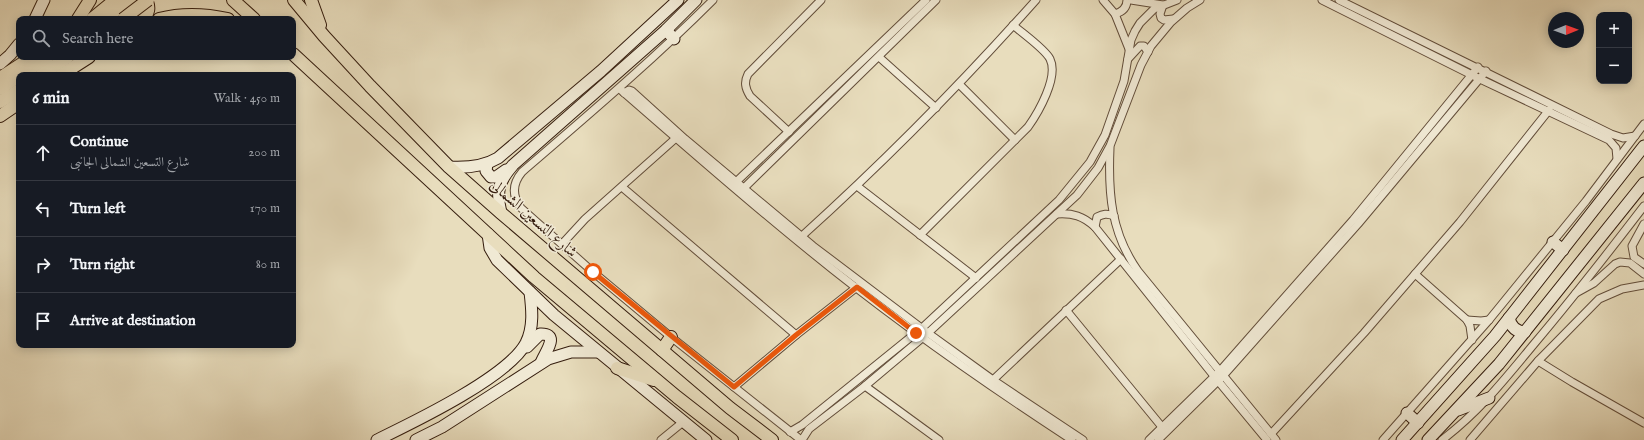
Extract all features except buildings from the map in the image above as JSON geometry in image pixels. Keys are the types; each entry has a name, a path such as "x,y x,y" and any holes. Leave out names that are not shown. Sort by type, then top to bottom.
{"main road":[{"path":"80,16 90,0"},
{"path":"96,16 115,0"},
{"path":"107,16 130,0"},
{"path":"126,16 147,0 149,6 148,12 145,16"},
{"path":"232,0 251,16"},
{"name":"شارع التسعين الشمالى","path":"294,0 324,36 370,86 449,167 730,408 770,440"},
{"path":"311,0 324,36"},
{"path":"183,16 210,16"},
{"path":"296,57 534,276 660,383 732,440"},
{"path":"0,78 27,60"},
{"path":"26,72 44,60"},
{"path":"46,72 64,60"},
{"path":"66,72 84,60"},
{"path":"0,89 16,79"},
{"path":"0,102 16,92"},
{"path":"0,116 16,105"},
{"path":"662,350 671,337"},
{"path":"617,368 660,383"}],"street":[{"path":"36,16 44,0"},
{"path":"449,167 463,168 487,164 503,154 601,71 678,0"},
{"path":"487,164 487,174 493,178 513,165 666,30 696,0"},
{"path":"713,0 622,91 522,172 515,183 514,190 517,202 521,208 593,272 671,337 802,440 809,429 866,386 925,335 1077,195 1088,181 1110,146 1148,52 1157,38 1174,18 1200,0"},
{"path":"790,132 750,96 745,85 745,79 748,74 820,0"},
{"path":"736,182 790,132 926,0"},
{"path":"744,188 936,0"},
{"path":"802,236 857,186 936,108 1036,0"},
{"path":"1103,0 1115,14 1129,49"},
{"path":"1115,14 1123,11 1126,7 1126,0"},
{"path":"1131,0 1163,5"},
{"path":"790,432 802,425 919,330 1059,200 1090,162 1105,135 1124,81 1131,40 1140,22 1154,9 1176,0"},
{"path":"1322,0 1480,79 1549,110 1609,140 1616,148 1617,159"},
{"path":"1339,0 1486,71 1611,134 1623,138 1635,136"},
{"path":"1163,5 1160,14 1161,18 1164,20 1174,18"},
{"path":"920,235 1028,127 1041,106 1050,83 1052,64 1050,57 1013,25"},
{"path":"666,30 674,39"},
{"path":"1128,59 1140,46 1144,46 1148,52"},
{"path":"0,64 16,48"},
{"path":"879,57 936,108"},
{"path":"1355,222 1478,68"},
{"path":"1158,440 1219,376 1486,71"},
{"path":"959,84 1015,140"},
{"path":"622,91 676,138 771,215 802,236 925,335 1013,402 1072,440"},
{"path":"622,91 632,91 685,139 744,188 805,248 857,287 919,330"},
{"path":"1267,438 1364,333 1460,222 1549,110"},
{"path":"1383,440 1489,320 1553,242 1644,124"},
{"path":"562,244 585,219 676,138"},
{"path":"1110,146 1110,181 1114,216 1121,242 1130,260 1267,438 1276,440"},
{"path":"1402,440 1509,318 1644,146"},
{"path":"501,213 498,196 500,182 513,165"},
{"path":"1428,440 1510,350 1644,183"},
{"path":"857,186 976,278"},
{"path":"622,187 796,335"},
{"path":"1442,440 1465,422 1489,398 1575,294 1644,206"},
{"path":"1057,214 1071,213 1088,220 1219,376"},
{"path":"1095,227 1097,217 1102,214 1114,216"},
{"path":"1644,224 1632,246 1634,256 1644,264"},
{"path":"488,234 490,248 497,260 554,315 706,440"},
{"path":"1553,242 1563,250"},
{"path":"993,380 1121,258"},
{"path":"1575,294 1594,283 1615,264 1620,262 1630,263 1644,274"},
{"path":"1415,274 1467,320 1470,326 1472,340"},
{"path":"1470,440 1538,361 1599,299 1622,289 1644,285"},
{"path":"734,387 796,335 857,287"},
{"path":"377,440 455,400 507,364 522,348 528,337 532,324 530,292"},
{"path":"1066,310 1162,427"},
{"path":"1509,318 1511,326 1514,329 1525,332"},
{"path":"1467,320 1489,320"},
{"path":"522,348 531,343 538,335 543,334 547,336 550,339 550,346 540,363"},
{"path":"925,335 1083,440"},
{"path":"1494,336 1502,336 1508,341 1511,346 1510,350"},
{"path":"416,440 442,427 506,388 540,363 555,356 571,352 598,352"},
{"path":"1538,361 1644,423"},
{"path":"1149,440 1219,376"},
{"path":"866,386 939,440"},
{"path":"1455,411 1489,398"},
{"path":"1407,413 1418,423"},
{"path":"661,440 683,422"}],"route":[{"path":"593,272 734,387 796,335 857,287 916,333"}]}
